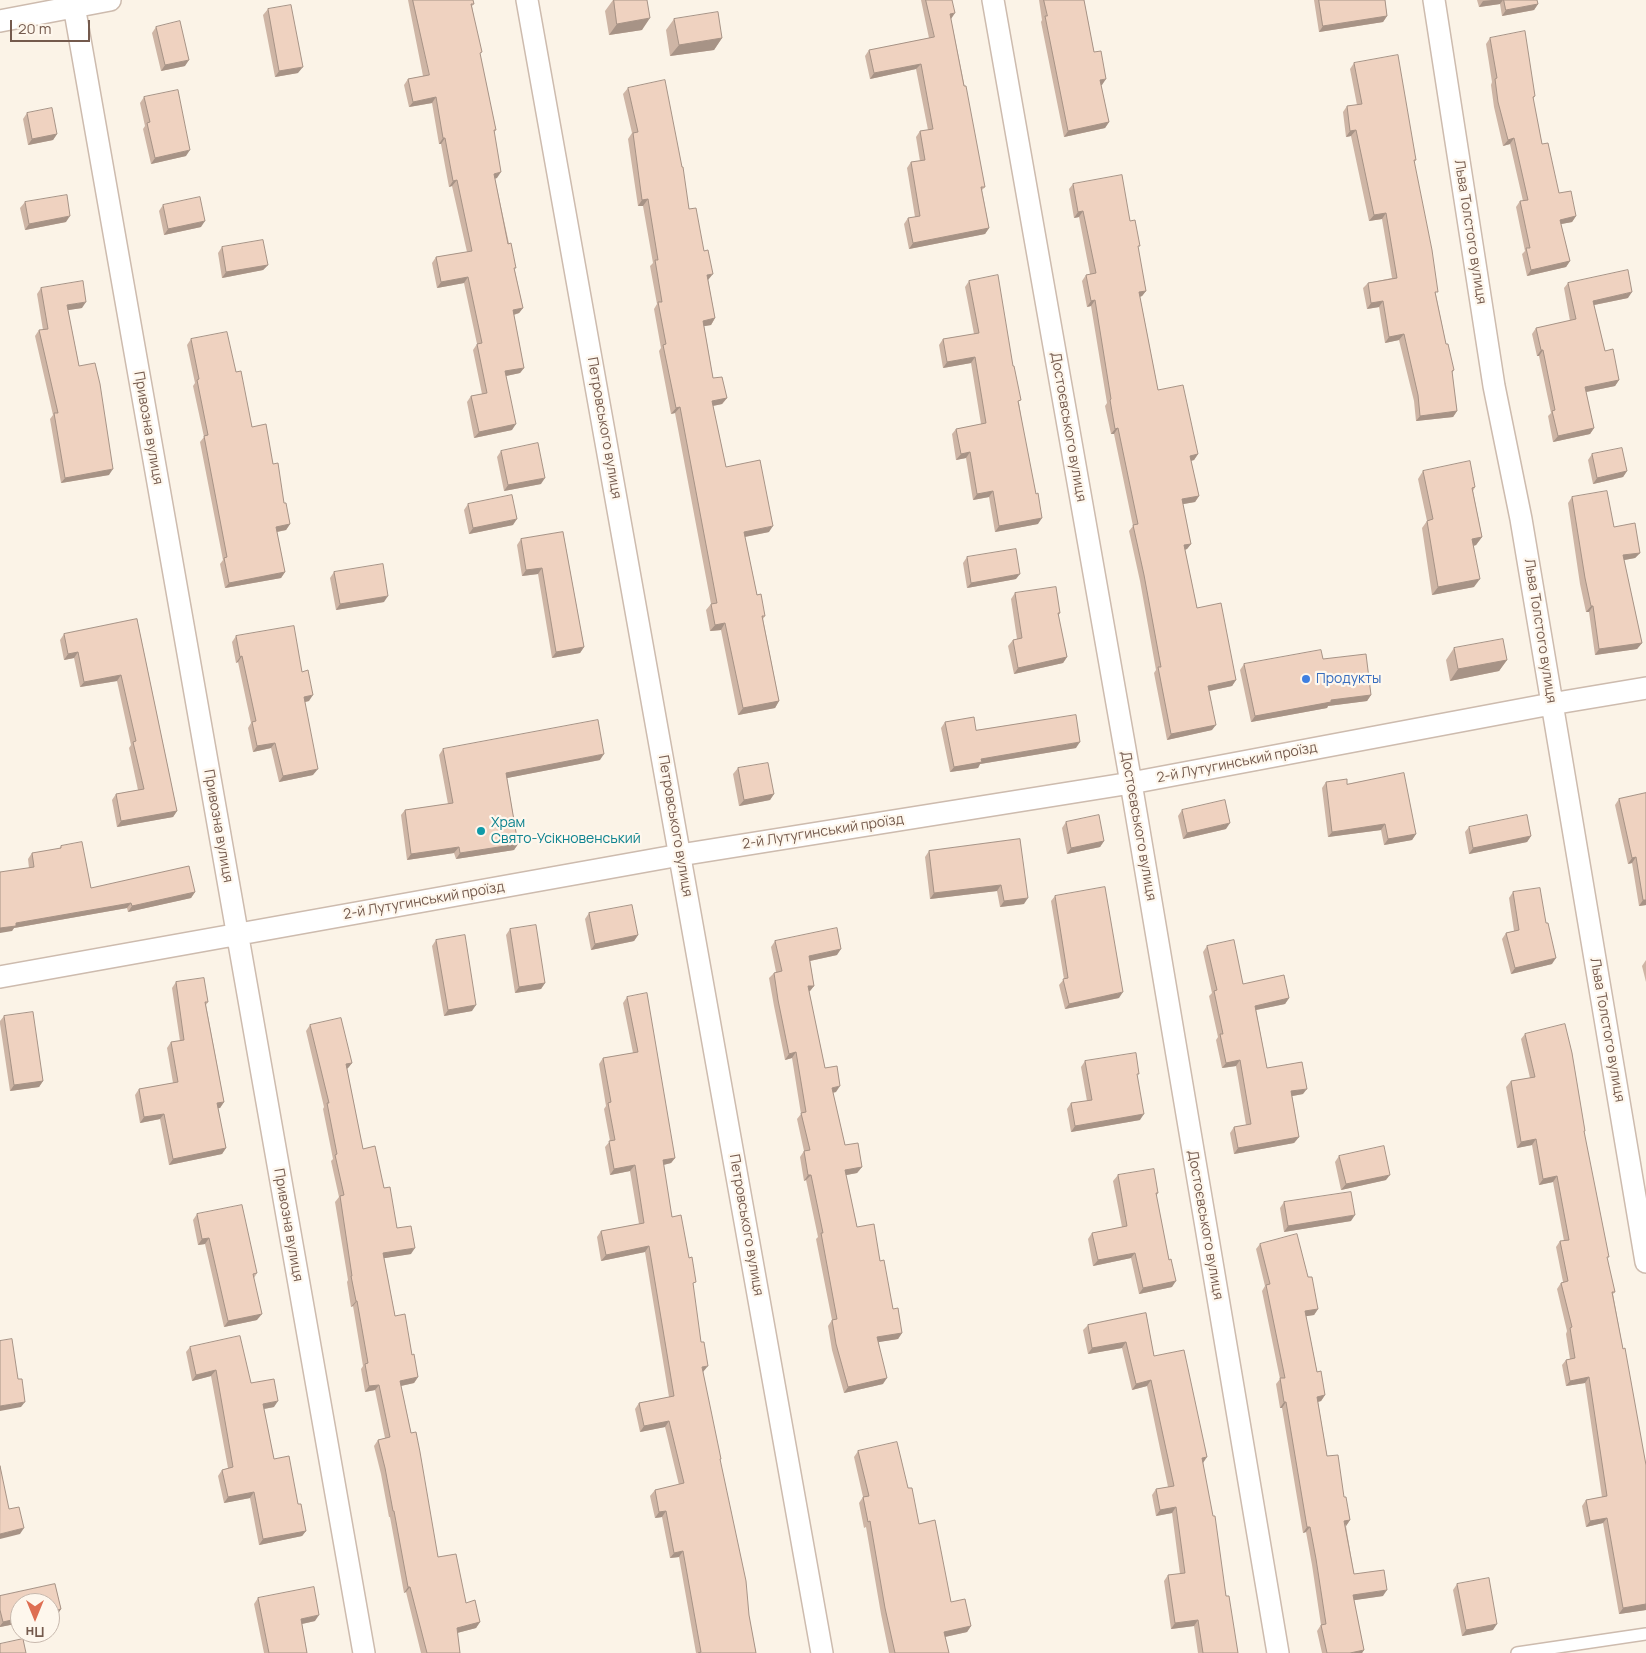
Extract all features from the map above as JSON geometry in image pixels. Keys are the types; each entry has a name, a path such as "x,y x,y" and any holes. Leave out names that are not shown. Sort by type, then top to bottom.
{"street":[{"path":"0,21 73,3 110,0"},
{"name":"Петровського вулиця","path":"528,0 822,1653"},
{"name":"Достоєвського вулиця","path":"993,0 1131,783 1278,1653"},
{"name":"Льва Толстого вулиця","path":"1434,0 1494,386 1521,519 1646,1262"},
{"name":"Привозна вулиця","path":"73,3 364,1653"},
{"name":"2-й Лутугинський проїзд","path":"0,977 680,855 1131,783 1646,688"}],"lane":[{"path":"1517,1653 1646,1634"}],"building":[{"path":"413,0 473,0 474,4 471,4 496,130 494,130 501,172 494,174 508,244 511,243 516,268 514,268 523,308 513,310 524,368 505,371 516,424 479,432 471,396 487,393 477,344 482,343 468,277 441,282 436,257 472,251 457,180 453,181 436,97 413,102 408,79 429,75"},
{"path":"614,0 647,0 650,18 617,24"},
{"path":"926,0 952,0 955,13 950,14 985,187 981,187 989,228 913,243 908,218 920,216 911,162 925,160 920,131 933,129 921,64 874,73 869,50 934,37"},
{"path":"1044,0 1084,0 1094,52 1101,51 1106,79 1100,80 1109,122 1068,131 1045,16 1047,16"},
{"path":"1319,0 1385,0 1387,16 1323,26"},
{"path":"1504,0 1537,0 1538,4 1506,10"},
{"path":"291,5 303,67 279,71 268,9"},
{"path":"718,12 722,38 679,45 674,19"},
{"path":"180,21 189,60 165,65 156,27"},
{"path":"1525,31 1535,96 1533,97 1542,144 1548,143 1559,193 1571,191 1576,216 1560,220 1570,261 1531,270 1526,248 1530,248 1520,201 1528,200 1514,138 1508,140 1498,102 1495,79 1497,78 1490,38"},
{"path":"1398,55 1416,160 1414,160 1432,250 1438,292 1435,292 1446,344 1448,344 1454,370 1452,371 1457,411 1420,416 1418,395 1404,334 1389,337 1383,301 1371,303 1368,283 1397,278 1386,213 1374,215 1356,130 1350,131 1347,106 1362,104 1354,63"},
{"path":"665,80 683,167 689,209 696,208 704,251 708,250 713,274 707,275 715,318 703,321 713,378 722,377 727,398 712,401 726,467 760,460 773,526 744,532 757,595 761,594 765,616 762,616 779,701 743,708 725,623 715,625 711,604 717,603 680,407 676,408 663,345 666,344 658,302 662,302 655,260 658,260 648,199 642,200 633,133 638,132 628,88"},
{"path":"178,90 190,150 155,158 147,123 150,122 144,97"},
{"path":"52,108 57,134 32,139 27,113"},
{"path":"1122,175 1130,221 1135,220 1140,246 1138,246 1146,291 1139,292 1158,390 1183,385 1198,454 1190,456 1199,496 1182,499 1191,544 1184,545 1197,608 1221,603 1236,680 1208,686 1216,725 1171,734 1158,667 1161,667 1133,525 1138,524 1118,428 1115,429 1095,300 1091,301 1086,275 1096,273 1083,211 1078,212 1073,184"},
{"path":"67,195 70,216 29,224 25,202"},
{"path":"200,197 205,221 168,229 163,205"},
{"path":"263,240 268,265 226,272 222,247"},
{"path":"1628,270 1632,292 1593,301 1605,351 1613,349 1619,380 1585,387 1594,428 1558,436 1552,411 1555,410 1543,350 1541,350 1536,328 1576,319 1568,283"},
{"path":"998,275 1013,366 1021,400 1018,401 1042,518 999,526 993,491 977,494 970,452 961,454 956,429 986,423 975,357 947,362 943,339 979,333 969,281"},
{"path":"83,281 86,302 67,305 79,366 95,363 113,469 65,478 54,413 58,413 39,330 48,329 41,288"},
{"path":"227,332 236,372 241,371 252,427 266,424 273,464 278,463 284,503 286,503 290,524 276,527 285,572 229,583 224,558 227,557 204,436 208,435 191,339"},
{"path":"538,443 545,478 508,485 501,451"},
{"path":"1622,448 1627,471 1597,478 1592,454"},
{"path":"1470,461 1475,487 1472,488 1482,537 1472,539 1480,579 1438,587 1427,521 1433,519 1423,471"},
{"path":"1607,491 1614,527 1635,523 1640,553 1623,555 1642,643 1599,649 1593,606 1591,606 1585,578 1572,497"},
{"path":"512,495 517,519 473,528 468,504"},
{"path":"563,532 584,647 556,652 542,568 526,570 521,539"},
{"path":"1016,549 1020,574 971,583 967,557"},
{"path":"383,564 388,596 340,604 334,572"},
{"path":"1056,587 1060,613 1058,613 1067,657 1018,668 1013,640 1022,638 1015,593"},
{"path":"137,619 177,811 121,821 116,794 144,789 133,742 136,741 121,675 84,682 78,652 68,654 64,634"},
{"path":"294,626 302,672 308,670 313,695 304,697 318,769 283,776 275,743 257,746 252,722 256,721 236,636"},
{"path":"1503,639 1507,660 1458,669 1454,648"},
{"path":"1321,650 1323,659 1366,654 1371,695 1331,700 1331,702 1255,716 1244,664"},
{"path":"1076,715 1080,742 981,759 982,762 954,767 945,722 974,717 976,730"},
{"path":"598,720 604,754 506,773 518,844 460,853 459,847 411,854 405,810 453,803 443,749"},
{"path":"768,763 774,794 744,800 738,768"},
{"path":"1404,773 1416,834 1388,839 1385,824 1332,832 1326,782 1347,779 1347,784"},
{"path":"1646,793 1646,900 1643,900 1636,857 1632,858 1619,799"},
{"path":"1225,800 1230,823 1187,833 1182,810"},
{"path":"1099,815 1104,841 1071,848 1066,822"},
{"path":"1527,815 1531,836 1473,848 1469,827"},
{"path":"1020,839 1028,898 1004,901 1001,885 934,893 929,851"},
{"path":"82,842 91,888 189,866 195,892 132,906 131,903 16,923 16,926 0,928 0,872 34,867 32,853"},
{"path":"1105,887 1123,992 1069,1004 1063,979 1068,978 1055,896"},
{"path":"1540,888 1546,923 1548,923 1556,958 1515,968 1506,933 1519,930 1513,892"},
{"path":"632,905 638,935 595,944 589,913"},
{"path":"536,925 545,983 519,987 510,929"},
{"path":"837,928 841,949 809,956 814,986 808,986 825,1068 837,1066 840,1086 832,1088 845,1145 858,1143 862,1167 845,1170 857,1227 874,1224 880,1261 884,1260 893,1309 898,1308 902,1333 877,1337 887,1378 848,1387 836,1344 832,1320 837,1319 821,1233 823,1233 811,1175 808,1175 804,1151 810,1150 801,1113 806,1112 796,1052 789,1054 774,973 782,971 775,941"},
{"path":"465,935 476,1005 448,1010 436,940"},
{"path":"1234,940 1243,984 1284,975 1289,998 1255,1006 1267,1068 1302,1062 1307,1089 1291,1091 1299,1137 1238,1148 1234,1127 1251,1124 1240,1060 1226,1063 1220,1034 1223,1034 1214,991 1217,990 1207,946"},
{"path":"204,978 208,1002 205,1002 224,1102 217,1103 226,1148 173,1159 164,1114 144,1117 139,1089 178,1082 171,1042 184,1040 176,982"},
{"path":"647,993 675,1158 663,1160 672,1217 681,1215 689,1258 692,1257 696,1282 693,1283 701,1342 704,1342 708,1366 702,1367 746,1581 749,1615 756,1653 698,1653 701,1652 683,1551 674,1553 666,1511 659,1512 655,1490 684,1483 669,1421 644,1426 639,1403 674,1396 649,1246 606,1255 601,1231 644,1223 635,1165 614,1169 609,1141 615,1140 608,1103 611,1102 603,1058 638,1052 627,997"},
{"path":"33,1012 43,1081 14,1085 4,1016"},
{"path":"341,1018 352,1063 346,1064 363,1149 375,1146 384,1188 390,1187 397,1228 411,1226 415,1248 383,1253 395,1316 405,1314 412,1355 414,1354 418,1377 400,1381 411,1433 416,1432 438,1557 456,1554 466,1603 475,1600 480,1622 457,1628 460,1653 427,1653 410,1587 408,1587 378,1440 390,1437 379,1385 369,1386 365,1364 368,1363 351,1276 340,1196 344,1195 335,1155 337,1154 327,1103 329,1103 310,1025"},
{"path":"1565,1024 1609,1257 1607,1257 1615,1292 1612,1292 1623,1349 1625,1348 1646,1465 1646,1604 1623,1608 1607,1518 1590,1521 1586,1500 1607,1496 1589,1377 1570,1381 1566,1360 1575,1358 1570,1328 1572,1327 1561,1283 1568,1281 1560,1241 1569,1240 1557,1176 1543,1179 1536,1139 1521,1142 1511,1081 1535,1077 1525,1034"},
{"path":"1136,1053 1139,1074 1137,1074 1144,1114 1075,1126 1071,1103 1092,1100 1085,1061"},
{"path":"1384,1146 1390,1175 1346,1184 1339,1156"},
{"path":"1154,1169 1158,1193 1156,1193 1169,1260 1171,1259 1176,1281 1143,1288 1135,1253 1098,1260 1092,1233 1127,1226 1118,1175"},
{"path":"1351,1192 1355,1215 1288,1226 1284,1202"},
{"path":"242,1205 257,1273 253,1274 262,1314 228,1321 209,1238 202,1239 197,1214"},
{"path":"1297,1234 1308,1277 1312,1277 1318,1309 1305,1311 1317,1372 1321,1371 1325,1395 1317,1397 1327,1456 1338,1455 1344,1497 1346,1497 1350,1520 1344,1521 1354,1574 1384,1570 1387,1590 1353,1595 1364,1650 1350,1653 1327,1653 1321,1625 1326,1624 1316,1559 1310,1527 1307,1527 1286,1402 1284,1402 1280,1378 1285,1378 1266,1285 1270,1284 1260,1244"},
{"path":"1146,1313 1154,1356 1184,1350 1207,1457 1202,1458 1213,1516 1215,1516 1226,1596 1229,1596 1238,1653 1203,1653 1198,1620 1175,1623 1168,1575 1185,1573 1176,1507 1160,1510 1156,1489 1174,1486 1151,1380 1136,1384 1126,1342 1092,1348 1088,1325"},
{"path":"240,1336 251,1383 274,1379 278,1401 263,1404 274,1459 289,1456 298,1504 301,1504 306,1531 263,1539 254,1492 228,1497 222,1470 233,1467 216,1370 196,1375 190,1347"},
{"path":"12,1339 18,1379 22,1379 25,1402 0,1406 0,1341"},
{"path":"897,1442 908,1488 912,1488 919,1524 935,1520 951,1602 965,1599 971,1626 944,1632 949,1653 895,1653 870,1521 868,1522 863,1497 869,1496 858,1451"},
{"path":"0,1466 9,1509 19,1507 24,1528 0,1534"},
{"path":"1489,1578 1497,1624 1466,1630 1457,1584"},
{"path":"55,1584 57,1593 14,1593"},
{"path":"314,1587 319,1615 301,1619 307,1653 269,1653 258,1598"},
{"path":"10,1594 10,1620 3,1622 0,1610 0,1596"},
{"path":"10,1642 24,1643 26,1653 0,1653 0,1644"}],"place":[{"name":"Продукты","path":"1306,679"},
{"name":"Храм Свято-Усікновенський","path":"481,831"}]}
